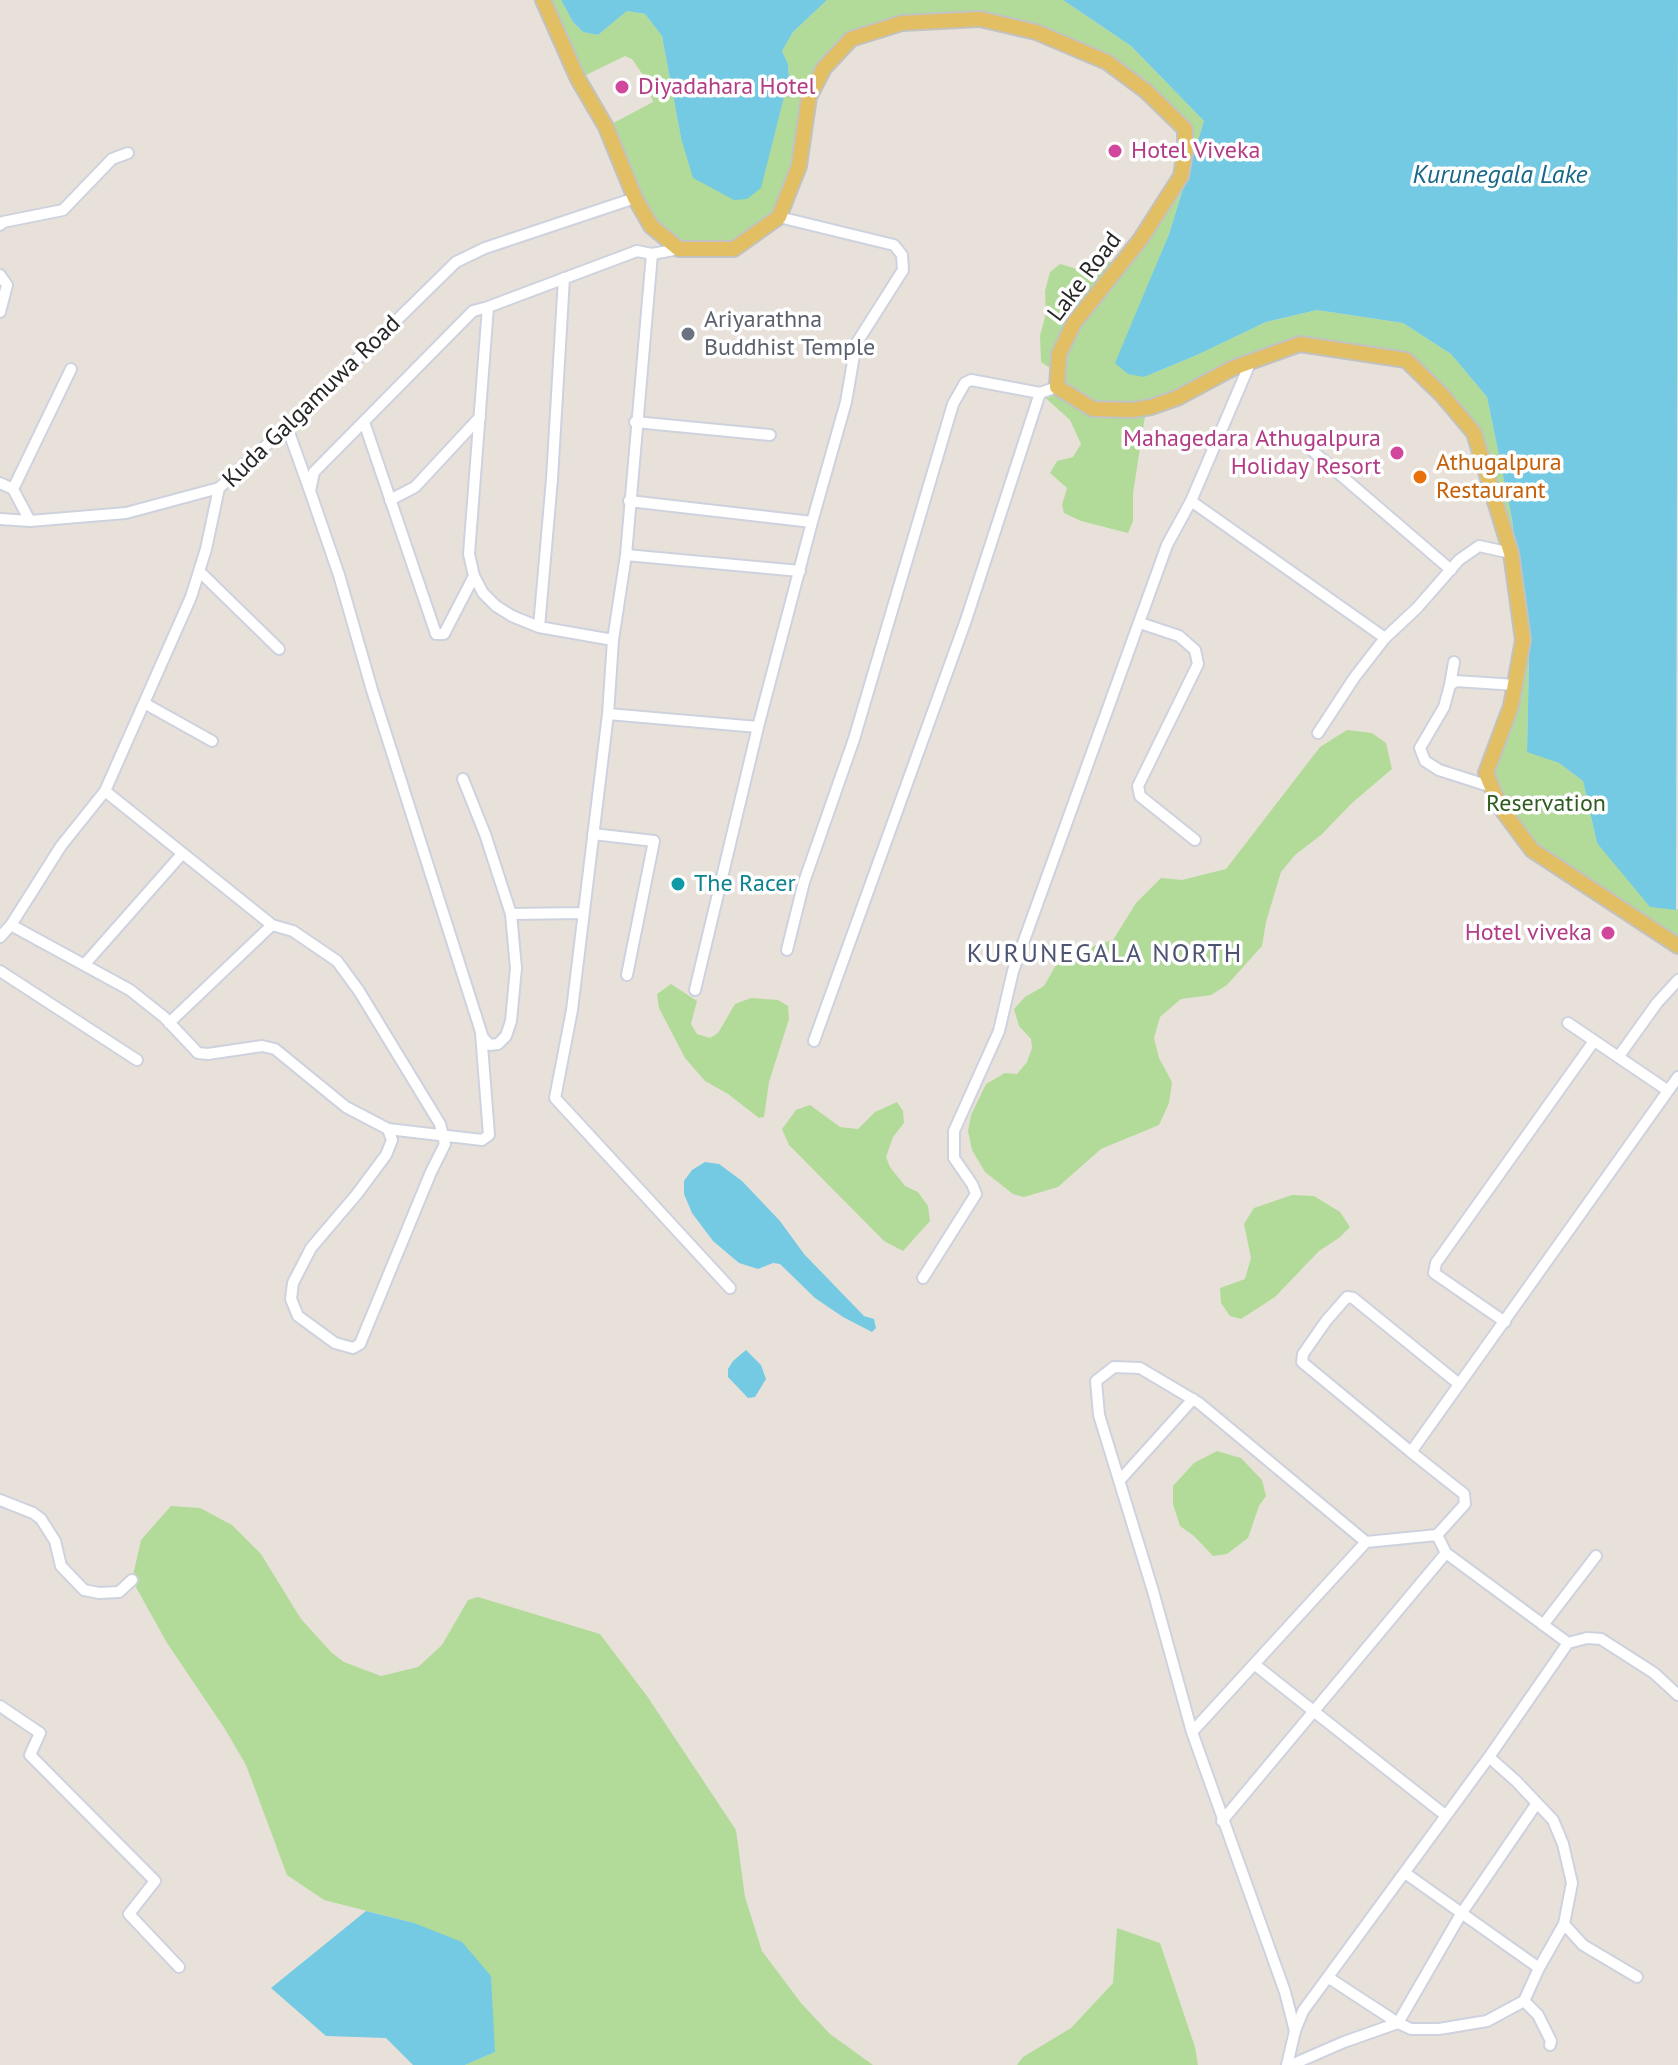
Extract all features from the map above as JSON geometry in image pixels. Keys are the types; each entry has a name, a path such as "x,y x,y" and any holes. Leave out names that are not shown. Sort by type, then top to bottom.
{"main road":[{"path":"543,0 578,79 606,127 635,198 651,226 679,249 734,249 779,217"},
{"name":"Lake Road","path":"779,217 799,166 809,97 824,68 851,39 902,23 980,19 1036,32 1107,62 1146,91 1185,129 1185,152 1181,176 1140,240 1074,323 1059,354 1057,387"},
{"path":"1057,387 1093,409 1132,410 1177,398 1233,368 1300,344 1406,360 1442,395 1474,433 1511,553 1523,640 1511,706 1486,773 1500,807 1532,850 1678,946"}],"street":[{"path":"0,225 63,210 112,159 128,153"},
{"name":"Kuda Galgamuwa Road","path":"0,937 11,925 61,846 105,791 191,597 219,488 287,427 456,262 485,248 635,198"},
{"path":"695,990 758,727 846,402 856,344 903,270 902,255 894,245 779,217"},
{"path":"313,500 310,491 314,472 473,311 637,251 652,254 679,249"},
{"path":"652,254 635,422 626,555 613,640 608,714 572,1010 556,1102 730,1288"},
{"path":"0,275 7,285 0,312"},
{"path":"539,627 564,278"},
{"path":"488,307 469,554 474,576 483,593 496,606 525,623 613,640"},
{"path":"923,1278 976,1194 954,1158 954,1131 999,1031 1013,971 1167,545 1191,501 1251,361"},
{"path":"13,489 71,369"},
{"path":"787,950 804,882 854,739 953,404 965,383 971,380 1040,393 1057,387"},
{"path":"814,1041 966,620 1040,393"},
{"path":"390,500 415,487 480,417"},
{"path":"364,422 436,634 444,634 474,576"},
{"path":"635,422 770,435"},
{"path":"287,427 339,575 372,690 480,1029 490,1045 498,1044 506,1036 511,1021 516,968 511,914 463,779"},
{"path":"1308,447 1451,570"},
{"path":"0,483 13,489 30,521"},
{"path":"0,519 30,521 126,513 219,488"},
{"path":"629,501 812,522"},
{"path":"1191,501 1385,638"},
{"path":"1318,733 1385,638 1451,570 1479,546 1511,553"},
{"path":"626,555 800,571"},
{"path":"199,571 279,649"},
{"path":"1140,623 1179,636 1195,650 1198,664 1138,786 1140,796 1195,840"},
{"path":"1454,662 1444,707 1420,748 1425,761 1439,770 1492,787"},
{"path":"1450,685 1456,681 1515,685"},
{"path":"144,703 212,741"},
{"path":"608,714 758,727"},
{"path":"105,791 272,925 293,931 325,950 348,975 426,1099 444,1135 445,1144 360,1344 353,1348 335,1343 298,1316 291,1299 293,1283 311,1248 386,1155 392,1140 388,1129"},
{"path":"593,834 654,841 627,975"},
{"path":"84,965 182,854"},
{"path":"511,914 582,913"},
{"path":"11,925 130,990 198,1053 262,1046 275,1049 346,1107 388,1129 482,1140 489,1135 480,1029"},
{"path":"169,1023 272,925"},
{"path":"0,971 137,1060"},
{"path":"1619,1056 1657,1003 1678,980"},
{"path":"1568,1023 1667,1090"},
{"path":"1505,1322 1434,1273 1436,1263 1594,1041"},
{"path":"1411,1452 1678,1077"},
{"path":"1192,1732 1366,1542 1437,1535 1465,1504 1464,1494 1302,1362 1303,1354 1326,1321 1347,1297 1353,1298 1459,1384"},
{"path":"1295,2031 1285,1992 1192,1732 1099,1415 1096,1381 1114,1367 1140,1368 1193,1399 1366,1542"},
{"path":"1120,1480 1193,1399"},
{"path":"0,1500 41,1519 55,1541 61,1566 84,1590 119,1592 132,1580"},
{"path":"1437,1535 1446,1553 1568,1643"},
{"path":"1222,1821 1446,1553"},
{"path":"1543,1625 1596,1556"},
{"path":"1289,2065 1295,2031 1303,2011 1489,1757 1568,1643 1587,1638 1601,1639 1654,1673 1678,1695"},
{"path":"1254,1664 1445,1815"},
{"path":"0,1706 40,1733 30,1755 155,1881 129,1914 179,1967"},
{"path":"1329,1978 1411,2029 1439,2029 1487,2021 1524,2001 1564,1924 1572,1883 1563,1844 1553,1820 1489,1757"},
{"path":"1289,2065 1398,2023 1461,1914 1537,1803"},
{"path":"1405,1873 1539,1968"},
{"path":"1564,1924 1583,1945 1637,1977"},
{"path":"1524,2001 1538,2015 1551,2041 1550,2045"}],"green space":[{"name":"Reservation","path":"543,0 561,0 573,22 583,32 598,35 627,11 645,14 662,36 681,138 778,115 789,77 788,64 782,51 793,32 827,0 1063,0 1131,46 1204,121 1169,234 1116,363 1144,377 1266,322 1317,310 1403,323 1451,354 1487,397 1512,519 1529,659 1527,751 1559,763 1583,781 1597,843 1678,909 1678,946 1532,850 1486,773 1523,640 1515,568 1474,433 1406,360 1300,344 1146,410 1133,493 1133,521 1128,533 1081,521 1064,513 1062,505 1067,488 1050,473 1057,461 1073,457 1081,444 1070,420 1040,393 1057,386 1056,372 1041,362 1040,336 1050,272 1060,264 1087,272 1104,262 1123,263 1181,176 1185,129 1107,62 980,19 902,23 851,39 824,68 779,217 734,249 679,249 651,225 606,127 653,102 645,78 632,59 625,56 578,79"},
{"path":"1347,730 1372,733 1386,743 1392,769 1295,855 1281,872 1262,946 1227,985 1211,995 1181,999 1160,1017 1154,1038 1159,1058 1172,1082 1169,1103 1159,1125 1101,1149 1058,1187 1024,1197 1013,1194 985,1172 972,1150 968,1131 971,1115 986,1084 1005,1073 1017,1074 1027,1062 1032,1048 1031,1039 1019,1026 1014,1009 1025,997 1044,986 1061,956 1113,940 1136,903 1161,878 1182,880 1226,869 1320,747"},
{"path":"671,984 697,1001 691,1024 697,1034 710,1038 718,1033 735,1004 751,998 778,1000 788,1006 789,1019 769,1082 764,1117 759,1118 705,1081 685,1058 659,1008 657,994"},
{"path":"897,1102 903,1111 904,1123 893,1137 886,1157 905,1186 918,1192 928,1206 930,1221 903,1251 884,1241 789,1145 782,1129 796,1110 810,1105 840,1127 858,1129 875,1112"},
{"path":"1292,1195 1314,1196 1340,1212 1350,1227 1319,1251 1275,1297 1241,1319 1230,1316 1221,1303 1220,1288 1245,1279 1251,1258 1244,1224 1254,1208"},
{"path":"1217,1451 1241,1458 1262,1480 1266,1496 1259,1506 1248,1538 1227,1554 1213,1556 1180,1526 1173,1504 1173,1486 1194,1463"},
{"path":"171,1506 200,1508 232,1525 261,1554 301,1619 332,1653 344,1662 381,1676 418,1667 442,1645 468,1600 478,1597 600,1634 647,1696 736,1830 745,1897 762,1951 801,2003 830,2034 873,2065 465,2065 495,2052 414,1923 324,1900 287,1875 246,1765 167,1643 132,1580 141,1540"},
{"path":"1117,1928 1160,1943 1195,2047 1198,2065 1017,2065 1023,2057 1071,2028 1113,1983"}],"water":[{"path":"561,0 827,0 793,32 782,51 788,64 789,77 761,188 747,199 734,200 693,178 681,138 662,36 645,14 627,11 598,35 583,32 573,22"},
{"name":"Kurunegala Lake","path":"1063,0 1678,0 1676,910 1650,907 1597,843 1583,781 1559,763 1527,752 1529,659 1512,519 1487,397 1451,354 1403,323 1317,310 1266,322 1144,377 1128,374 1115,363 1169,234 1204,121 1131,46"},
{"path":"705,1162 719,1164 742,1181 780,1221 804,1254 864,1316 874,1319 876,1328 872,1332 843,1317 815,1298 780,1264 773,1263 758,1269 739,1263 713,1241 692,1213 684,1194 684,1181 692,1170"},
{"path":"746,1350 761,1365 766,1379 755,1397 748,1398 728,1377 733,1361"},
{"path":"366,1911 414,1923 462,1942 491,1976 495,2052 465,2065 413,2065 386,2038 326,2036 271,1988"}],"place":[{"name":"Diyadahara Hotel","path":"622,87"},
{"name":"Hotel Viveka","path":"1115,151"},
{"name":"Ariyarathna Buddhist Temple","path":"688,334"},
{"name":"Mahagedara Athugalpura Holiday Resort","path":"1397,453"},
{"name":"Athugalpura Restaurant","path":"1420,477"},
{"name":"The Racer","path":"678,884"},
{"name":"Hotel viveka","path":"1608,933"}],"district":[{"name":"KURUNEGALA NORTH","path":"1105,955"}]}
